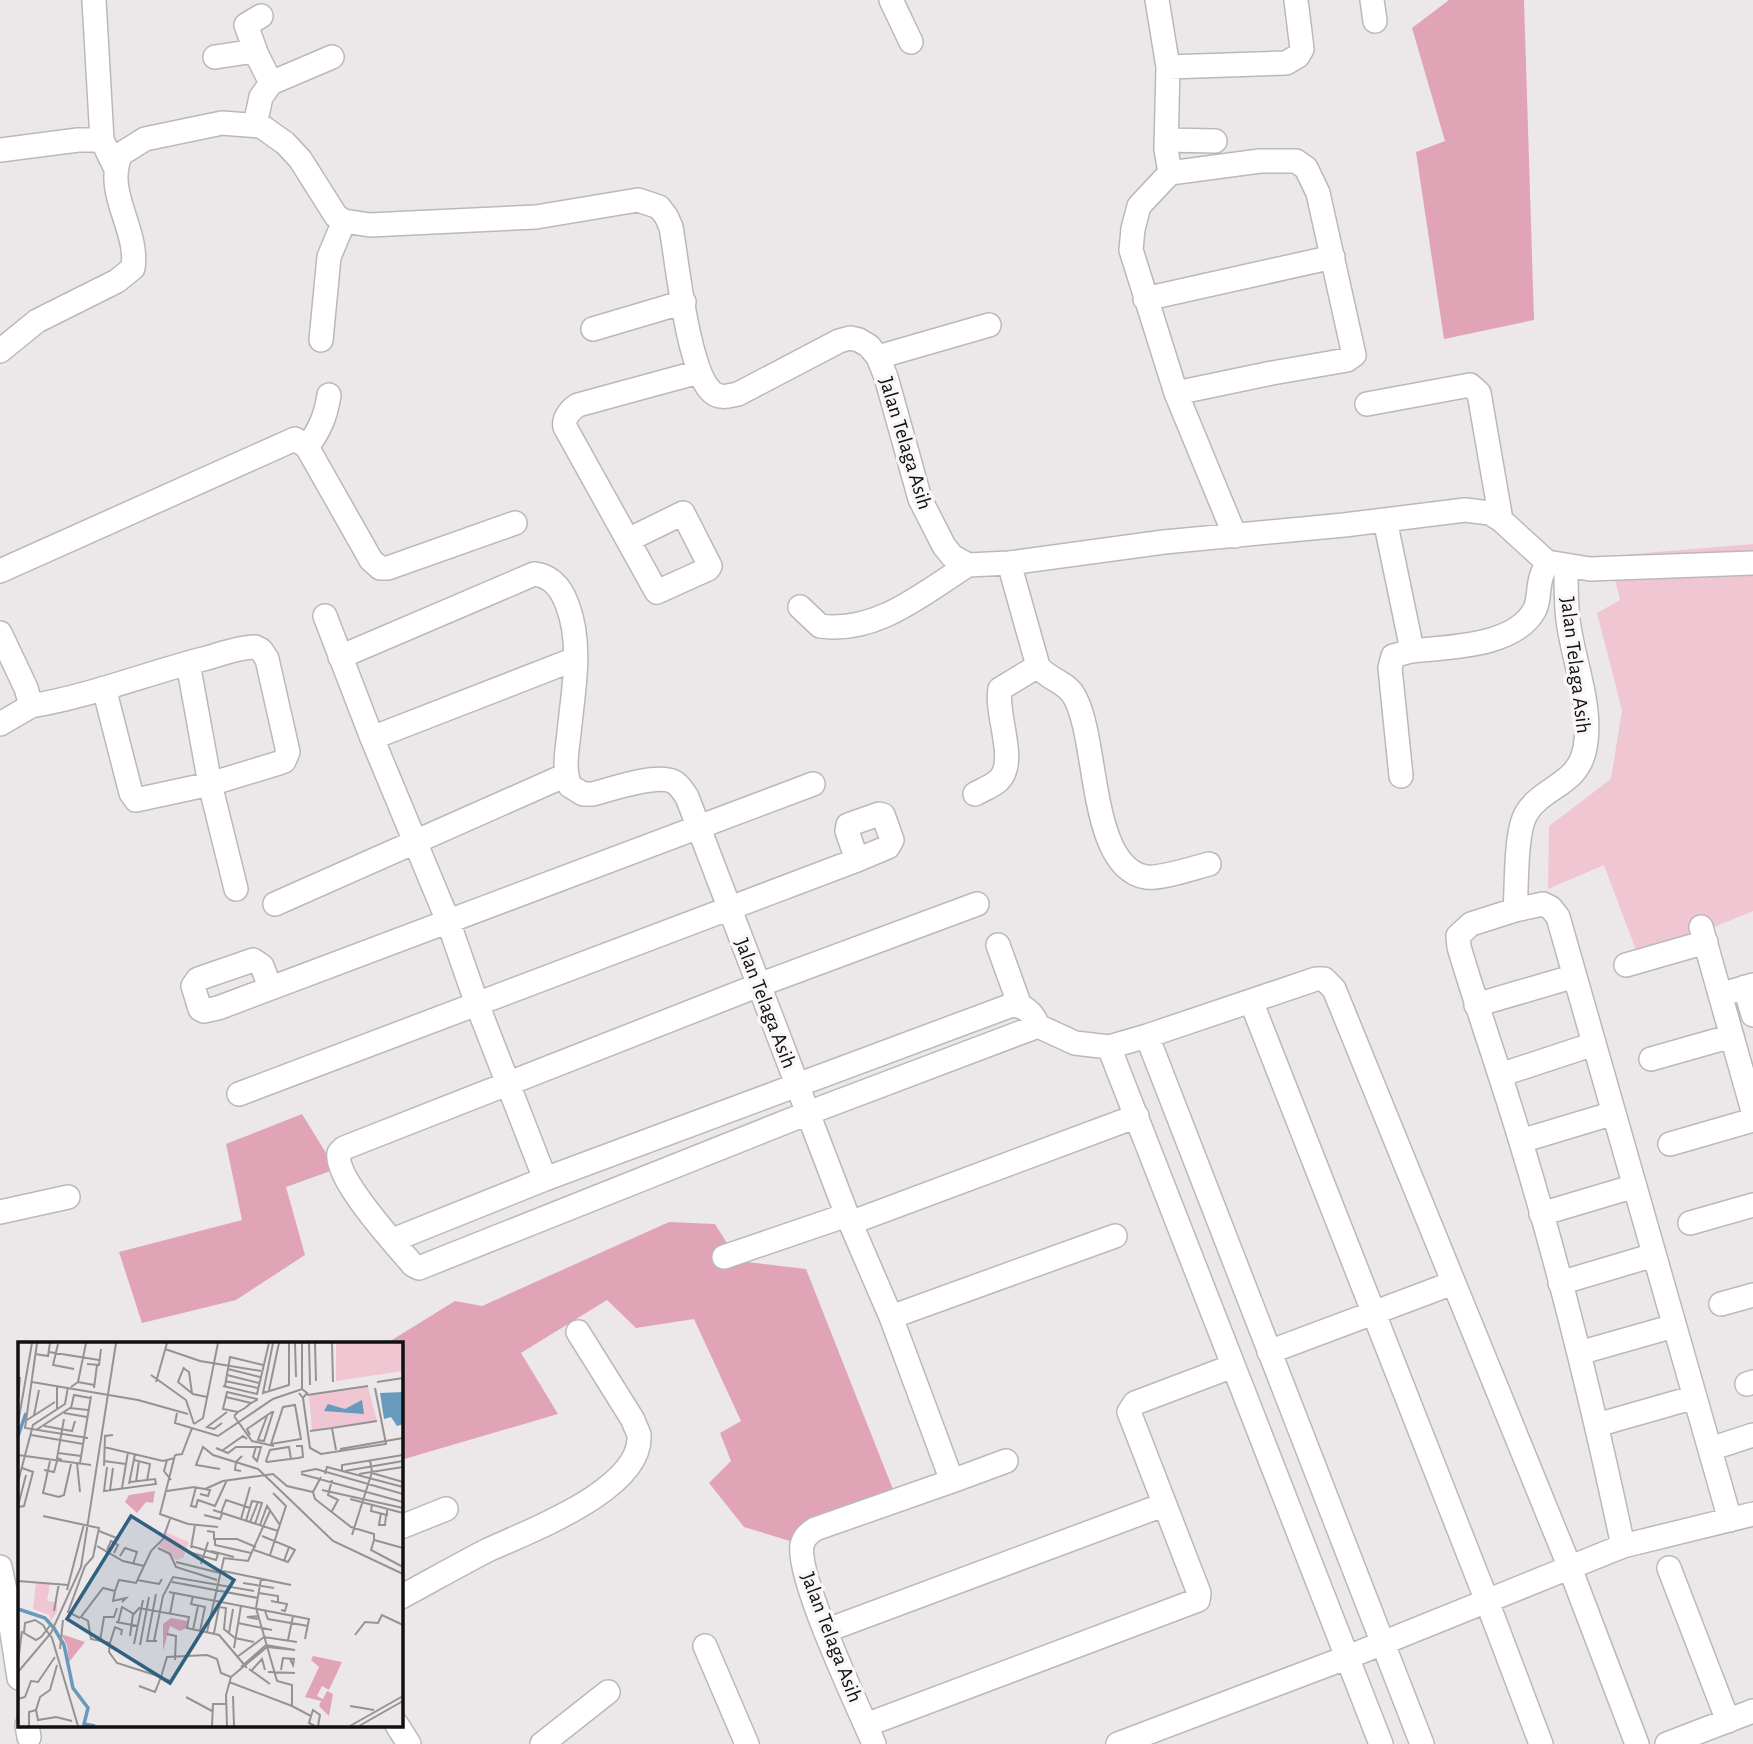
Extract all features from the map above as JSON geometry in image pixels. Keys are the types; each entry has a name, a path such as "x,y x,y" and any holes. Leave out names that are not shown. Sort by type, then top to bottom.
{"street":[{"path":"0,351 37,321 117,281 133,268 134,250 118,194 115,167 102,140 94,0"},
{"path":"891,0 911,42"},
{"path":"1157,0 1168,67 1167,140 1170,173"},
{"path":"1168,67 1286,63 1298,56 1302,50 1296,0"},
{"path":"261,16 246,25 271,83"},
{"path":"215,57 248,52 257,55"},
{"path":"255,125 261,97 271,83 332,57"},
{"path":"115,167 121,154 145,139 222,123 261,126 285,143 300,159 336,216 344,221 329,257 321,340"},
{"path":"0,150 78,140 102,140"},
{"path":"1167,140 1215,141"},
{"path":"1176,393 1351,358 1354,351 1313,178 1296,161 1260,161 1170,173 1139,206 1133,229 1131,250 1176,393 1235,536"},
{"name":"Jalan Telaga Asih","path":"344,221 370,225 536,217 638,200 659,207 667,216 671,227 684,302 704,384 721,397 737,394 839,341 850,338 869,346 878,357 886,377 920,499 944,546 953,556 968,565"},
{"path":"1145,299 1333,257"},
{"path":"593,329 684,302"},
{"path":"878,357 989,325"},
{"path":"628,540 565,427 565,420 578,405 699,372"},
{"path":"1367,404 1474,386 1479,393 1501,520"},
{"path":"307,447 326,414 329,395"},
{"path":"0,571 295,439 307,447 371,560 380,568 388,568 514,523"},
{"path":"800,607 820,626 858,625 882,618 968,565 1009,563 1164,542 1465,510 1490,513 1556,564 1590,569 1753,563"},
{"path":"1385,520 1411,651"},
{"path":"1009,563 1038,666 1043,673 1063,683 1075,696 1081,710 1102,814 1112,847 1125,867 1150,878 1209,864"},
{"path":"1401,776 1390,668 1393,656 1411,651 1484,643 1515,629 1534,611 1540,580 1556,564"},
{"name":"Jalan Telaga Asih","path":"1516,910 1520,833 1526,814 1532,805 1574,773 1582,761 1587,732 1556,564"},
{"path":"275,904 566,775 575,659 574,626 564,595 551,579 534,574 340,657"},
{"path":"325,616 448,921 545,1180"},
{"path":"0,633 26,688 31,706"},
{"path":"0,724 31,706 69,699 104,688 188,663 251,647 261,650 267,659 288,752 284,761 279,763 210,784 136,800 131,793 104,688"},
{"path":"372,738 575,659"},
{"path":"188,663 210,784 236,889"},
{"path":"975,794 998,781 1007,763 999,705 1000,689 1038,666"},
{"name":"Jalan Telaga Asih","path":"566,775 570,786 583,794 660,779 673,781 687,797 796,1085 848,1219 891,1317 952,1481 815,1529 802,1543 809,1586 825,1631 870,1734"},
{"path":"270,987 813,784"},
{"path":"239,1094 857,860"},
{"path":"977,904 759,985 344,1148 339,1153 339,1162 365,1207 413,1265 419,1268 808,1113 1038,1026"},
{"path":"1623,1546 1597,1425 1560,1283 1521,1141 1459,947 1458,936 1471,924 1516,910 1543,904 1551,908 1558,917 1730,1520"},
{"path":"1626,965 1704,935 1753,1111"},
{"path":"998,945 1020,1006"},
{"path":"1476,1005 1575,976"},
{"path":"393,1240 545,1180 1012,1005 1020,1006 1034,1015 1038,1026 1075,1043 1109,1047 1147,1037 1316,979 1324,979 1334,989 1570,1568 1637,1744"},
{"path":"1720,995 1749,986 1753,1015"},
{"path":"1251,1001 1541,1744"},
{"path":"1147,1037 1422,1744"},
{"path":"1651,1059 1732,1037"},
{"path":"1500,1075 1594,1044"},
{"path":"1109,1047 1381,1744"},
{"path":"1521,1141 1614,1114"},
{"path":"724,1256 848,1219 1137,1116"},
{"path":"1670,1144 1753,1121"},
{"path":"1541,1214 1634,1186"},
{"path":"0,1212 68,1197"},
{"path":"1690,1223 1753,1205"},
{"path":"891,1317 1115,1236"},
{"path":"1560,1283 1654,1255"},
{"path":"1269,1352 1454,1283"},
{"path":"1721,1304 1753,1295"},
{"path":"1579,1353 1674,1326"},
{"path":"402,1596 487,1551 576,1509 610,1487 623,1473 635,1454 639,1435 633,1420 578,1332"},
{"path":"870,1734 1198,1600 1199,1593 1130,1417 1130,1409 1135,1404 1233,1366"},
{"path":"1597,1425 1695,1397"},
{"path":"1710,1449 1753,1435"},
{"path":"952,1481 1006,1461"},
{"path":"825,1631 1163,1505"},
{"path":"402,1527 446,1509"},
{"path":"1118,1744 1384,1643 1623,1546 1753,1514"},
{"path":"0,1567 9,1600 18,1670"},
{"path":"1669,1568 1728,1721"},
{"path":"705,1646 747,1744"},
{"path":"542,1744 607,1692"},
{"path":"1667,1744 1753,1711"},
{"path":"398,1726 409,1744"}],"shaded area":[{"path":"1449,0 1524,0 1534,320 1444,339 1416,152 1445,141 1412,28"},
{"path":"1753,544 1753,911 1639,958 1604,865 1548,889 1549,826 1611,779 1622,710 1597,613 1620,600 1609,556"},
{"path":"302,1114 336,1169 286,1187 305,1255 236,1300 142,1323 119,1252 242,1220 226,1144"},
{"path":"669,1222 715,1224 738,1261 806,1269 894,1492 803,1545 744,1527 709,1483 731,1461 720,1433 741,1421 694,1319 636,1328 607,1300 521,1353 558,1414 402,1460 402,1342 389,1342 455,1301 482,1306"}]}
